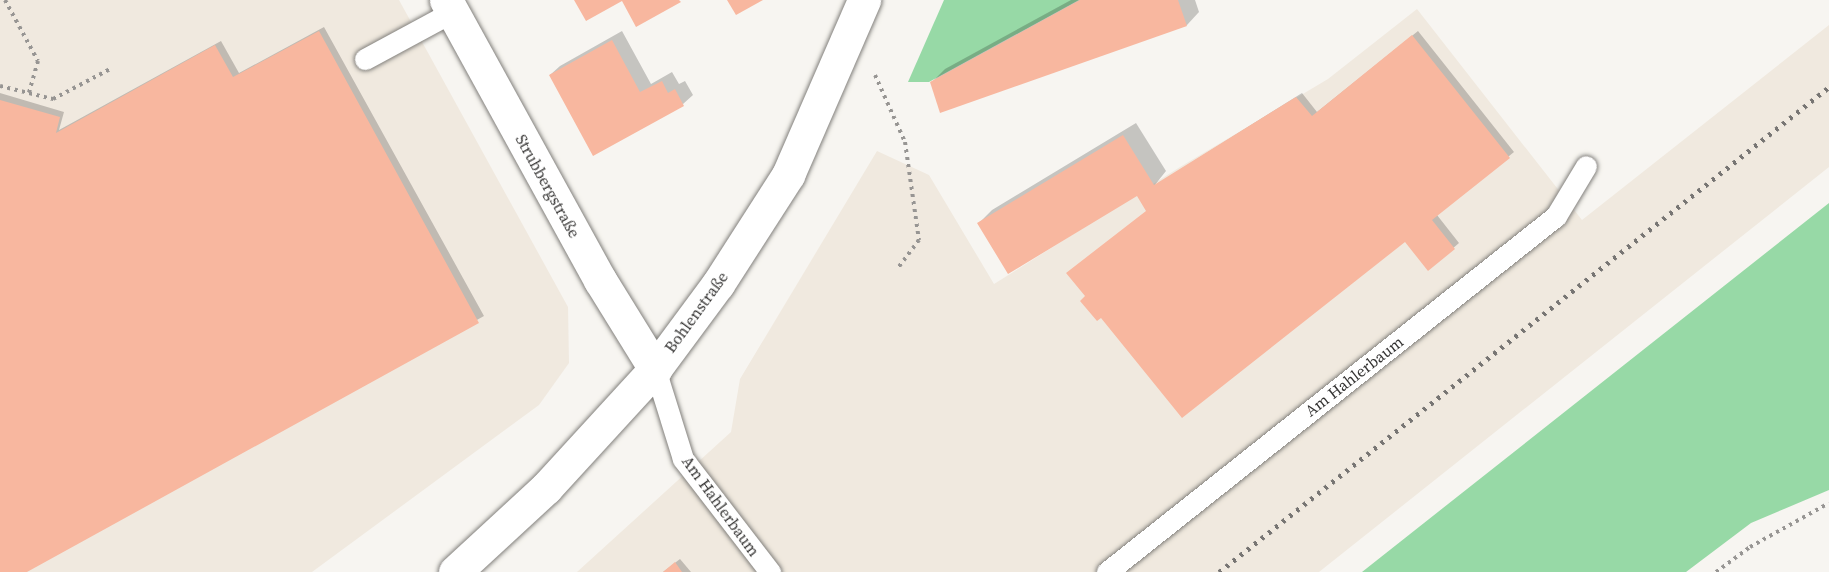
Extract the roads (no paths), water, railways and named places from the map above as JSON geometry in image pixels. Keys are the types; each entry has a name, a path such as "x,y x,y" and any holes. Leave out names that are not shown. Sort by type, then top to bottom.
{"main road":[{"name":"Strubbergstraße","path":"449,6 600,280 655,369"},
{"name":"Bohlenstraße","path":"455,572 546,488 655,369 717,284 788,175 858,14"}],"lane":[{"path":"365,59 449,6"},
{"name":"Am Hahlerbaum","path":"1107,572 1556,216 1586,166"},
{"name":"Am Hahlerbaum","path":"655,369 683,459 770,572"}],"railway":[{"path":"1219,572 1829,87"}]}
